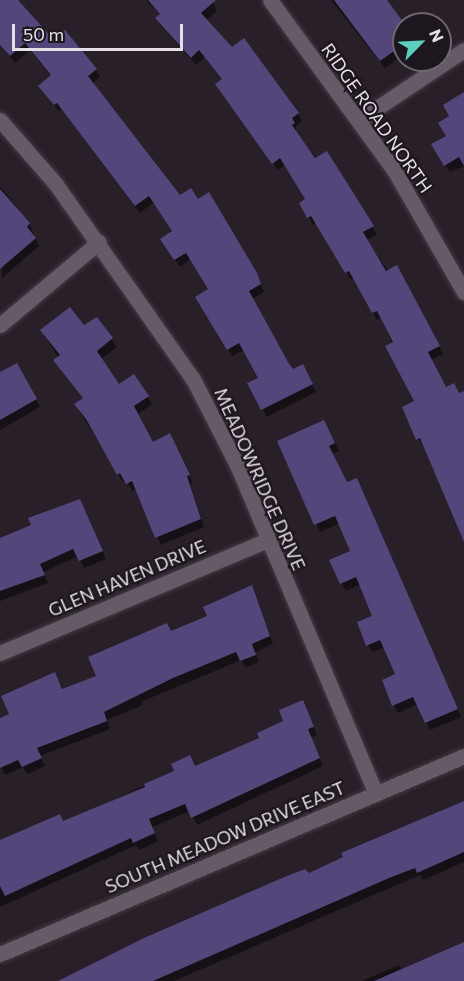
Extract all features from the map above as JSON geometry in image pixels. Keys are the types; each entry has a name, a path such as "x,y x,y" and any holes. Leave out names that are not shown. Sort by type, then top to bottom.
{"street":[{"name":"RIDGE ROAD NORTH","path":"270,0 393,170 464,292"},
{"path":"359,120 464,50"},
{"name":"MEADOWRIDGE DRIVE","path":"0,120 99,242 193,379 237,465 376,794"},
{"path":"0,325 99,242"},
{"name":"GLEN HAVEN DRIVE","path":"0,652 268,540"},
{"name":"SOUTH MEADOW DRIVE EAST","path":"0,954 464,756"}],"building":[{"path":"0,0 18,0 53,39 65,30 97,69 88,76 180,195 191,188 198,199 209,192 257,273 261,284 249,291 288,362 293,369 303,364 313,384 261,410 247,383 258,378 239,343 227,350 195,297 208,289 186,253 174,260 160,239 172,231 149,196 135,206 57,103 54,105 38,86 51,75 25,43 10,56 0,45"},
{"path":"148,0 216,0 201,13 232,47 244,38 299,113 292,118 295,123 292,125 315,158 327,151 374,226 363,232 386,271 397,265 440,346 428,352 446,387 454,383 459,393 464,391 464,542 420,438 416,440 402,407 414,401 385,346 393,342 377,311 372,313 349,271 345,273 311,216 307,218 299,203 305,199 280,158 272,164 215,84 222,79 199,50 191,58 155,18 160,14"},
{"path":"334,0 387,0 396,12 392,12 392,52 380,61"},
{"path":"464,92 464,166 459,157 444,166 431,144 446,136 438,123 449,116 443,105"},
{"path":"0,189 30,223 27,227 36,238 0,269"},
{"path":"70,307 84,325 97,317 113,338 97,351 119,384 134,374 149,396 134,406 153,442 170,433 190,475 187,476 201,519 155,538 132,481 126,484 120,473 117,475 86,419 74,404 83,398 53,360 60,355 40,330"},
{"path":"17,363 37,399 0,420 0,372"},
{"path":"324,420 335,443 329,446 347,482 357,478 458,709 425,723 413,697 392,706 382,680 395,674 380,640 366,646 357,622 372,616 356,577 340,584 329,560 350,551 335,516 314,525 277,441"},
{"path":"80,499 103,551 79,561 73,549 40,564 45,575 0,591 0,538 31,525 28,518"},
{"path":"252,585 270,636 252,644 256,655 240,661 236,652 173,678 104,712 107,721 37,748 42,758 22,767 18,760 0,768 0,718 9,714 1,696 55,672 62,689 96,676 88,657 167,623 171,631 207,616 203,607"},
{"path":"303,700 314,727 308,729 320,758 191,818 185,804 149,819 155,833 133,843 131,838 5,896 0,886 0,840 60,814 63,821 145,787 144,784 174,771 171,764 190,755 195,766 259,738 257,733 283,721 279,710"},
{"path":"464,801 464,852 417,873 415,868 389,878 153,981 58,981 144,938 282,878 305,869 309,873 343,857 341,853"},
{"path":"464,942 464,981 374,981"}]}
